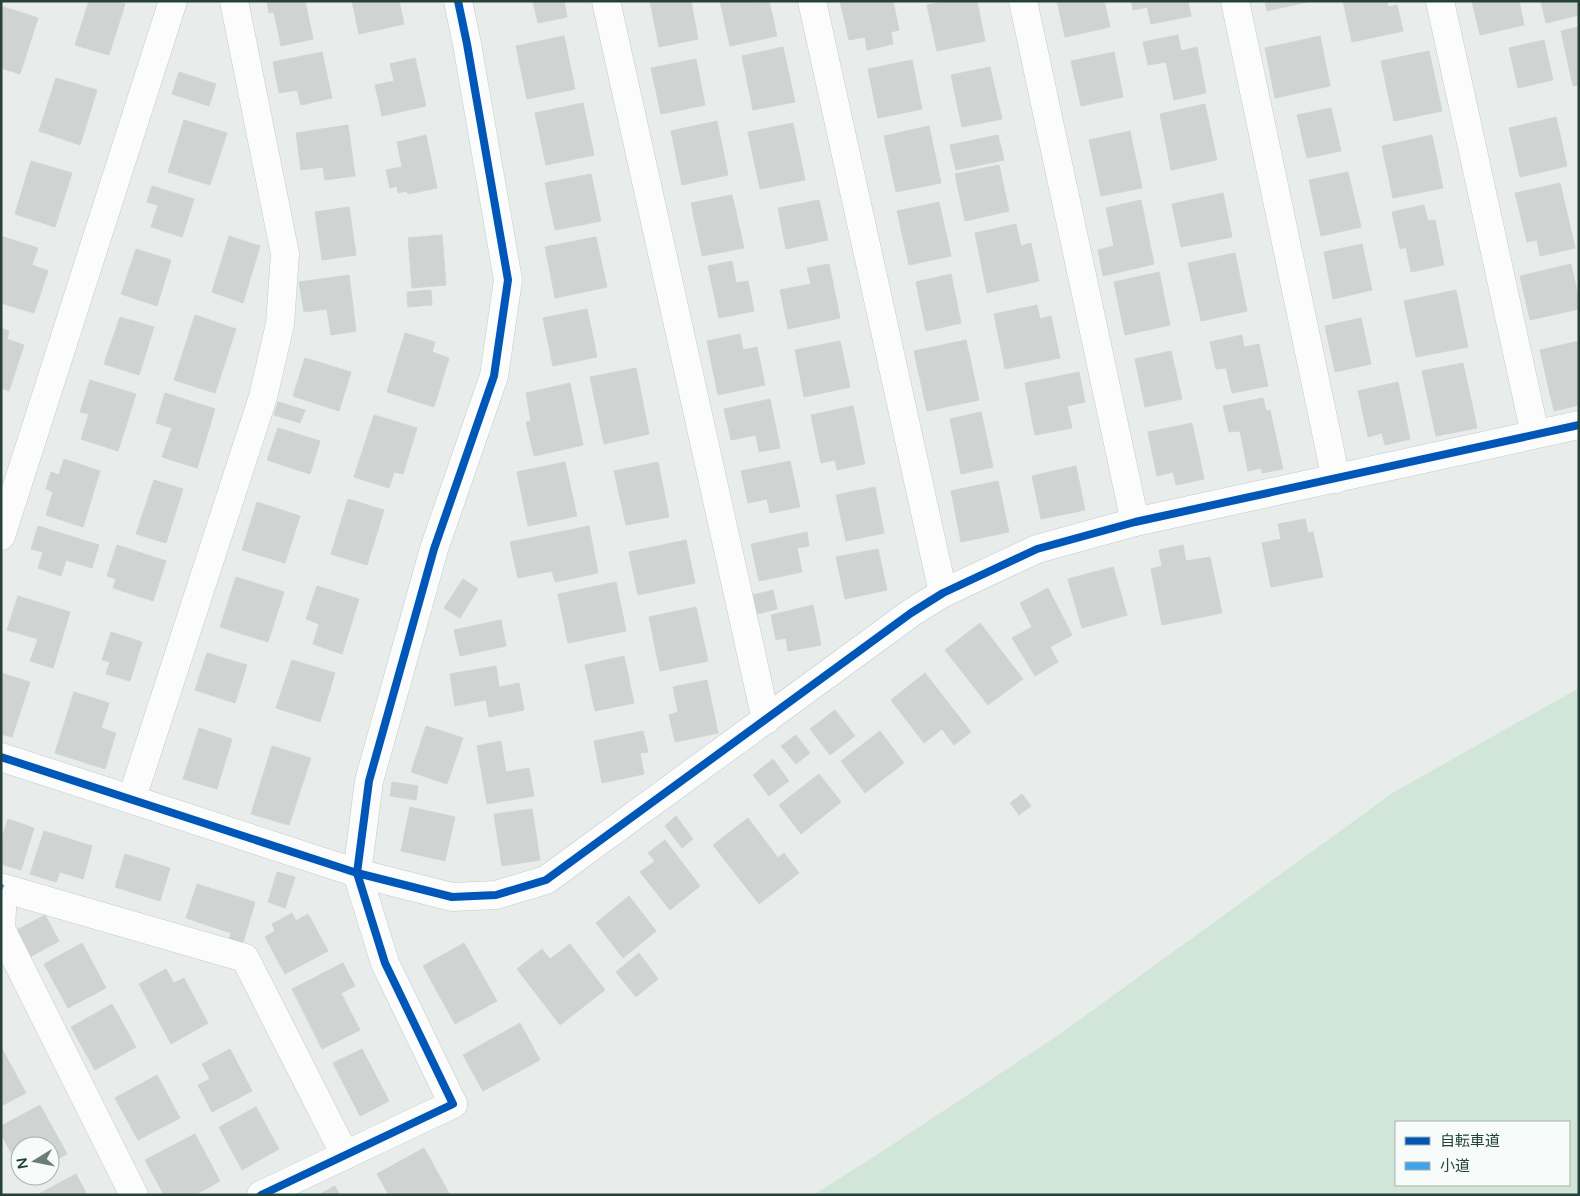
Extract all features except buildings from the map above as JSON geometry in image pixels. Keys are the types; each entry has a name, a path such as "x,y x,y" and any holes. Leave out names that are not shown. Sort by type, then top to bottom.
{"street":[{"path":"1,536 173,1"},
{"path":"132,798 263,397 280,324 285,254 234,1"},
{"path":"261,1195 453,1104 385,963 357,873 369,781 434,549 494,376 508,280 458,1"},
{"path":"606,1 766,720"},
{"path":"812,1 942,593"},
{"path":"1023,1 1135,522"},
{"path":"1235,1 1336,479"},
{"path":"1440,1 1535,434"},
{"path":"1,757 132,798 357,873 452,897 496,895 546,880 911,613 942,593 1037,549 1135,522 1579,425"},
{"path":"134,1195 2,929 2,887 245,958 345,1155"}],"green space":[{"path":"1579,688 1579,1195 813,1195 1057,1036 1394,792"}],"cycle path":[{"path":"261,1195 453,1104 385,963 357,873 369,781 434,549 494,376 508,280 458,1"},
{"path":"1,757 357,873 452,897 496,895 546,880 911,613 943,593 1037,549 1135,522 1579,425"}]}
